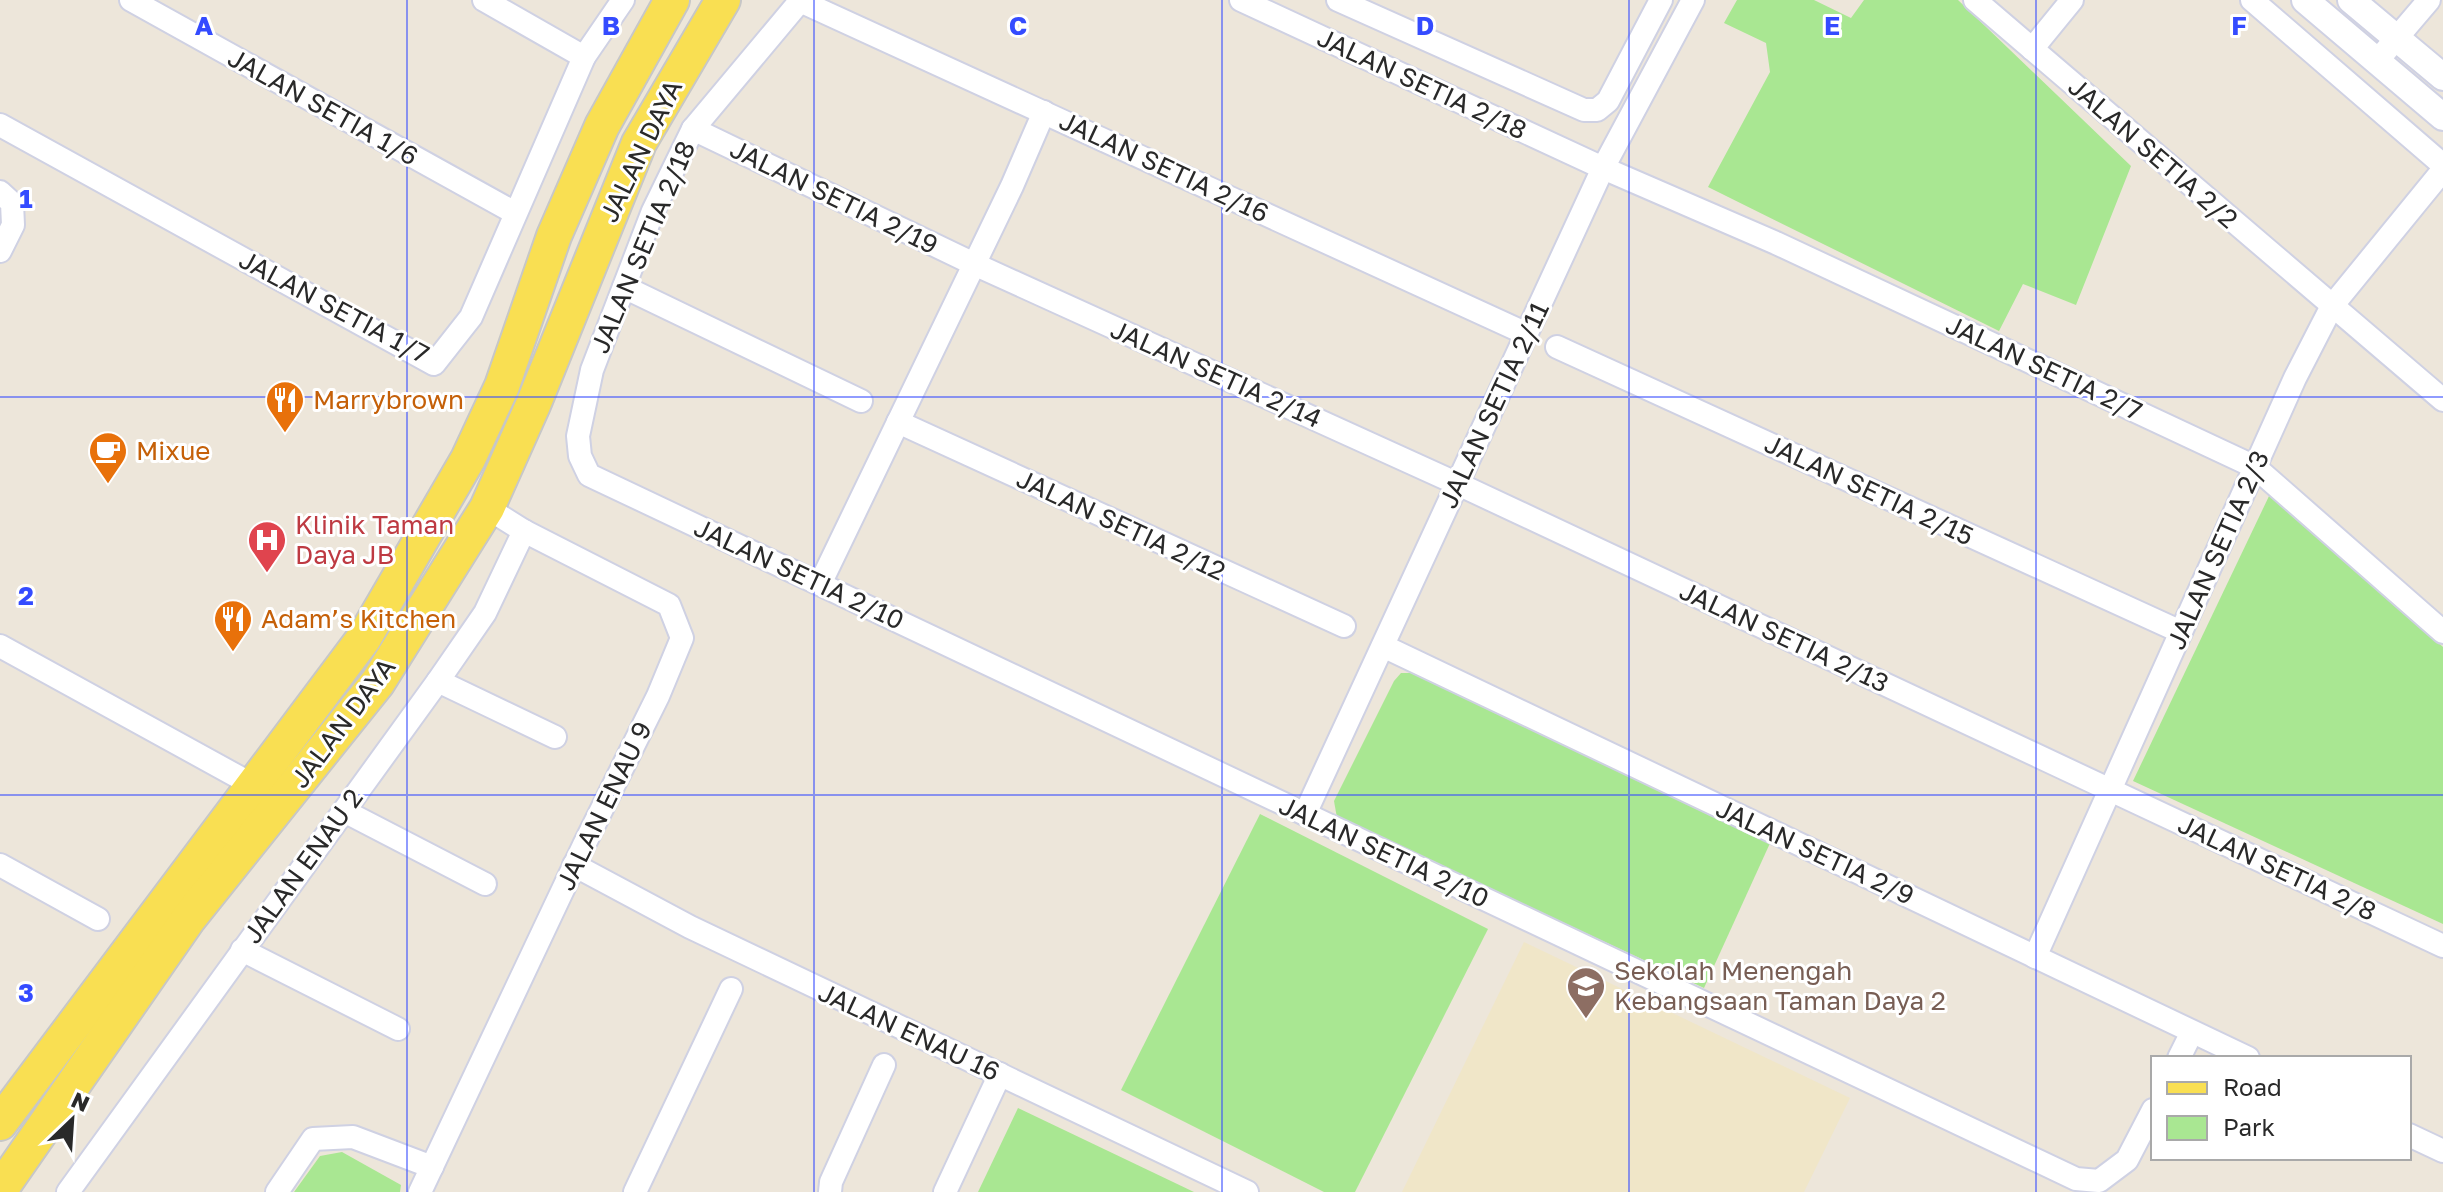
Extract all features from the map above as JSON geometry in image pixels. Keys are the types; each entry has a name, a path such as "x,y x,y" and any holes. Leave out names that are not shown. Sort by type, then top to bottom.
{"main road":[{"name":"JALAN DAYA","path":"0,1123 364,638 454,486 502,386 554,236 602,126 672,0"},
{"name":"JALAN DAYA","path":"0,1190 189,918 378,682 487,508 533,405 639,143 723,0"}],"street":[{"name":"JALAN SETIA 1/6","path":"131,0 515,213"},
{"path":"484,0 584,57"},
{"name":"JALAN SETIA 1/7","path":"0,125 434,364 471,317 584,57 623,0"},
{"name":"JALAN SETIA 2/18","path":"589,475 580,456 578,436 592,370 653,211 693,129 801,0"},
{"name":"JALAN SETIA 2/16","path":"801,0 1527,334"},
{"name":"JALAN SETIA 2/18","path":"1241,0 1603,168"},
{"path":"1338,0 1584,110 1597,110 1608,101 1661,0"},
{"name":"JALAN SETIA 2/11","path":"1305,814 1603,168 1693,0"},
{"name":"JALAN SETIA 2/2","path":"1975,0 2443,400"},
{"path":"2032,49 2072,0"},
{"path":"2252,0 2443,167"},
{"path":"2305,0 2443,117"},
{"path":"2351,0 2443,77"},
{"path":"2377,61 2429,0"},
{"path":"820,584 1044,112"},
{"name":"JALAN SETIA 2/19","path":"693,129 974,264"},
{"name":"JALAN SETIA 2/3","path":"2035,957 2295,378 2332,306 2443,167"},
{"name":"JALAN SETIA 2/7","path":"1603,168 1776,243 2255,467 2443,632"},
{"path":"0,192 12,203 13,225 0,251"},
{"name":"JALAN SETIA 2/14","path":"974,264 1458,484"},
{"path":"624,287 861,401"},
{"name":"JALAN SETIA 2/15","path":"1557,347 2181,632"},
{"name":"JALAN SETIA 2/12","path":"898,422 1344,626"},
{"name":"JALAN SETIA 2/10","path":"589,475 2076,1179 2099,1181 2127,1160 2151,1114"},
{"name":"JALAN SETIA 2/13","path":"1458,484 2110,790"},
{"name":"JALAN ENAU 9","path":"420,1192 574,865 658,696 682,638 669,605 524,531 487,508"},
{"name":"JALAN ENAU 2","path":"68,1192 485,613 524,531"},
{"path":"0,646 253,785"},
{"name":"JALAN SETIA 2/9","path":"1383,646 2244,1056"},
{"path":"438,681 555,737"},
{"name":"JALAN SETIA 2/8","path":"2110,790 2443,946"},
{"path":"344,811 485,884"},
{"path":"0,865 98,919"},
{"name":"JALAN ENAU 16","path":"574,865 690,927 1247,1192"},
{"path":"242,950 398,1029"},
{"path":"635,1192 731,989"},
{"path":"2180,1056 2192,1032"},
{"path":"830,1192 831,1182 884,1065"},
{"path":"945,1192 1000,1074"},
{"path":"2411,1135 2439,1141"},
{"path":"277,1192 313,1139 353,1137 432,1167"}],"shaded area":[{"name":"Sekolah Menengah Kebangsaan Taman Daya 2","path":"1524,942 1850,1098 1804,1192 1402,1192"}],"green space":[{"path":"1737,0 1814,0 1851,18 1864,0 1958,0 2131,166 2076,305 2023,284 1999,331 1708,187 1770,72 1766,43 1724,23"},
{"path":"2270,494 2443,647 2443,924 2133,781"},
{"path":"1401,673 1411,673 1771,841 1704,988 1337,818 1334,801 1394,681"},
{"path":"1260,814 1488,929 1355,1192 1324,1192 1121,1090"},
{"path":"1018,1108 1194,1192 978,1192"},
{"path":"342,1152 401,1185 400,1192 294,1192 320,1156"}],"place":[{"name":"Marrybrown","path":"285,434"},
{"name":"Mixue","path":"108,485"},
{"name":"Klinik Taman Daya JB","path":"267,574"},
{"name":"Adam’s Kitchen","path":"233,653"},
{"name":"Sekolah Menengah Kebangsaan Taman Daya 2","path":"1586,1020"}]}
